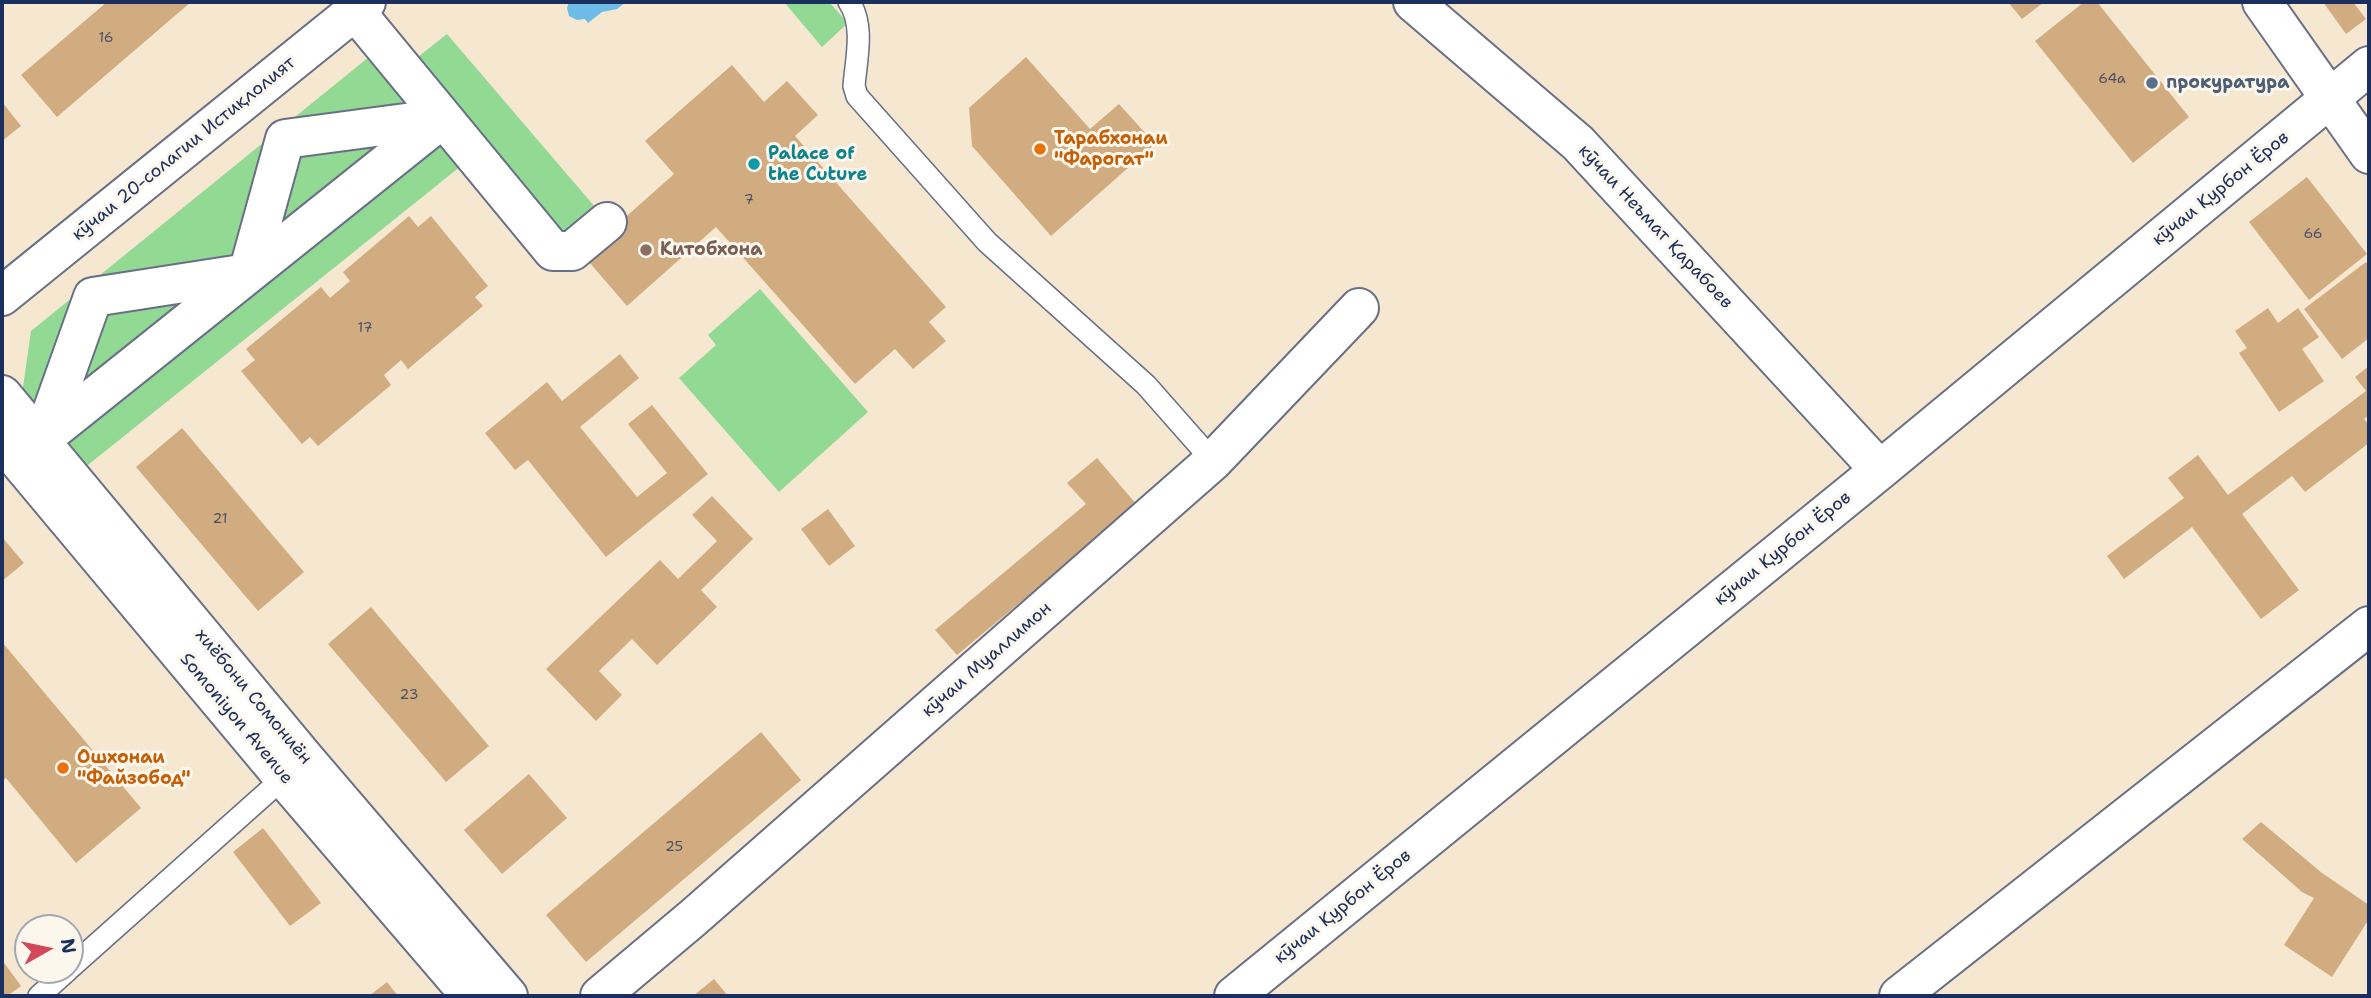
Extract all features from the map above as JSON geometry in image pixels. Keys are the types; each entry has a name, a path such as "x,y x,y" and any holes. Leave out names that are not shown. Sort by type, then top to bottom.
{"main road":[{"name":"кӯчаи Неъмат Қарабоев","path":"1413,2 1578,143 1880,470"},
{"path":"2262,2 2369,154"},
{"path":"360,6 443,118 553,251 572,251 607,222"},
{"name":"кӯчаи 20-солагии Истиқлолият","path":"2,296 360,6"},
{"name":"кӯчаи Қурбон Ёров","path":"1234,996 1880,470 2369,66"},
{"path":"26,445 248,274 443,118"},
{"path":"248,274 285,139 443,118"},
{"path":"26,445 93,297 248,274"},
{"name":"кӯчаи Муаллимон","path":"600,996 694,917 1213,461 1359,308"},
{"path":"2,395 26,445"},
{"name":"Somoniyon Avenue","path":"26,445 294,768 471,996"},
{"path":"1899,996 2369,626"},
{"name":"хиёбони Сомониён","path":"294,768 508,996"}],"lane":[{"path":"849,2 858,24 854,86 857,96 987,242 1146,385 1213,461"},
{"path":"84,956 294,768"},
{"path":"39,996 52,984"}],"green space":[{"path":"784,2 829,2 848,23 822,47"},
{"path":"447,34 601,214 573,237 538,219 409,64"},
{"path":"380,48 471,158 73,477 20,408 31,331"},
{"path":"760,289 868,412 779,492 679,378 716,345 708,335"}],"water":[{"path":"569,2 626,2 617,9 602,12 588,23 585,19 577,20 569,16"}],"building":[{"path":"107,2 191,2 57,117 21,75"},
{"path":"2008,2 2044,2 2022,19"},
{"path":"2084,2 2097,2 2189,117 2133,163 2035,41"},
{"path":"2323,2 2353,2 2366,19 2346,34"},
{"path":"1026,57 1090,129 1119,104 1155,144 1051,236 972,146 969,108"},
{"path":"732,65 764,102 787,81 818,115 795,136 946,307 929,322 946,341 913,369 895,349 855,384 716,227 627,306 583,255 674,174 645,141"},
{"path":"2,102 21,126 2,141"},
{"path":"2307,177 2367,254 2309,300 2249,222"},
{"path":"409,216 418,227 431,216 488,286 475,297 483,306 408,369 401,360 384,375 391,385 318,446 310,437 302,444 241,371 255,360 246,349 321,287 330,298 350,281 343,272"},
{"path":"2366,262 2369,266 2369,338 2342,359 2304,309"},
{"path":"2268,308 2278,323 2298,308 2319,337 2302,349 2324,381 2279,412 2239,353 2247,348 2235,331"},
{"path":"620,354 639,378 580,427 637,497 667,473 628,424 652,405 708,474 606,557 528,460 515,470 485,433 547,382 562,401"},
{"path":"2369,366 2369,415 2364,419 2369,425 2369,443 2305,492 2292,476 2242,514 2299,590 2261,619 2192,527 2124,579 2107,556 2184,498 2168,478 2198,455 2228,495 2366,391 2355,377"},
{"path":"182,428 304,572 258,611 136,467"},
{"path":"1097,458 1137,505 957,655 935,630 1086,504 1067,483"},
{"path":"712,496 753,539 701,590 717,607 657,665 632,639 599,671 622,695 596,721 546,669 660,560 678,579 717,541 692,515"},
{"path":"828,509 855,546 829,566 801,529"},
{"path":"2,537 24,563 2,581"},
{"path":"371,607 489,746 446,782 328,644"},
{"path":"2,642 141,808 76,863 6,778 2,781"},
{"path":"761,732 801,780 586,962 546,915"},
{"path":"529,774 567,818 502,874 464,830"},
{"path":"2261,822 2322,873 2369,905 2369,919 2332,977 2284,945 2314,898 2302,892 2242,839"},
{"path":"263,828 321,903 290,926 233,852"},
{"path":"2,960 14,976 14,984 21,986 7,996 2,996"},
{"path":"714,979 728,996 693,996"},
{"path":"387,982 398,996 369,996"}],"place":[{"name":"прокуратура","path":"2152,83"},
{"name":"Тарабхонаи \"Фарогат\"","path":"1040,149"},
{"name":"Palace of the Cuture","path":"754,164"},
{"name":"Китобхона","path":"646,250"},
{"name":"Ошхонаи \"Файзобод\"","path":"63,768"}]}
